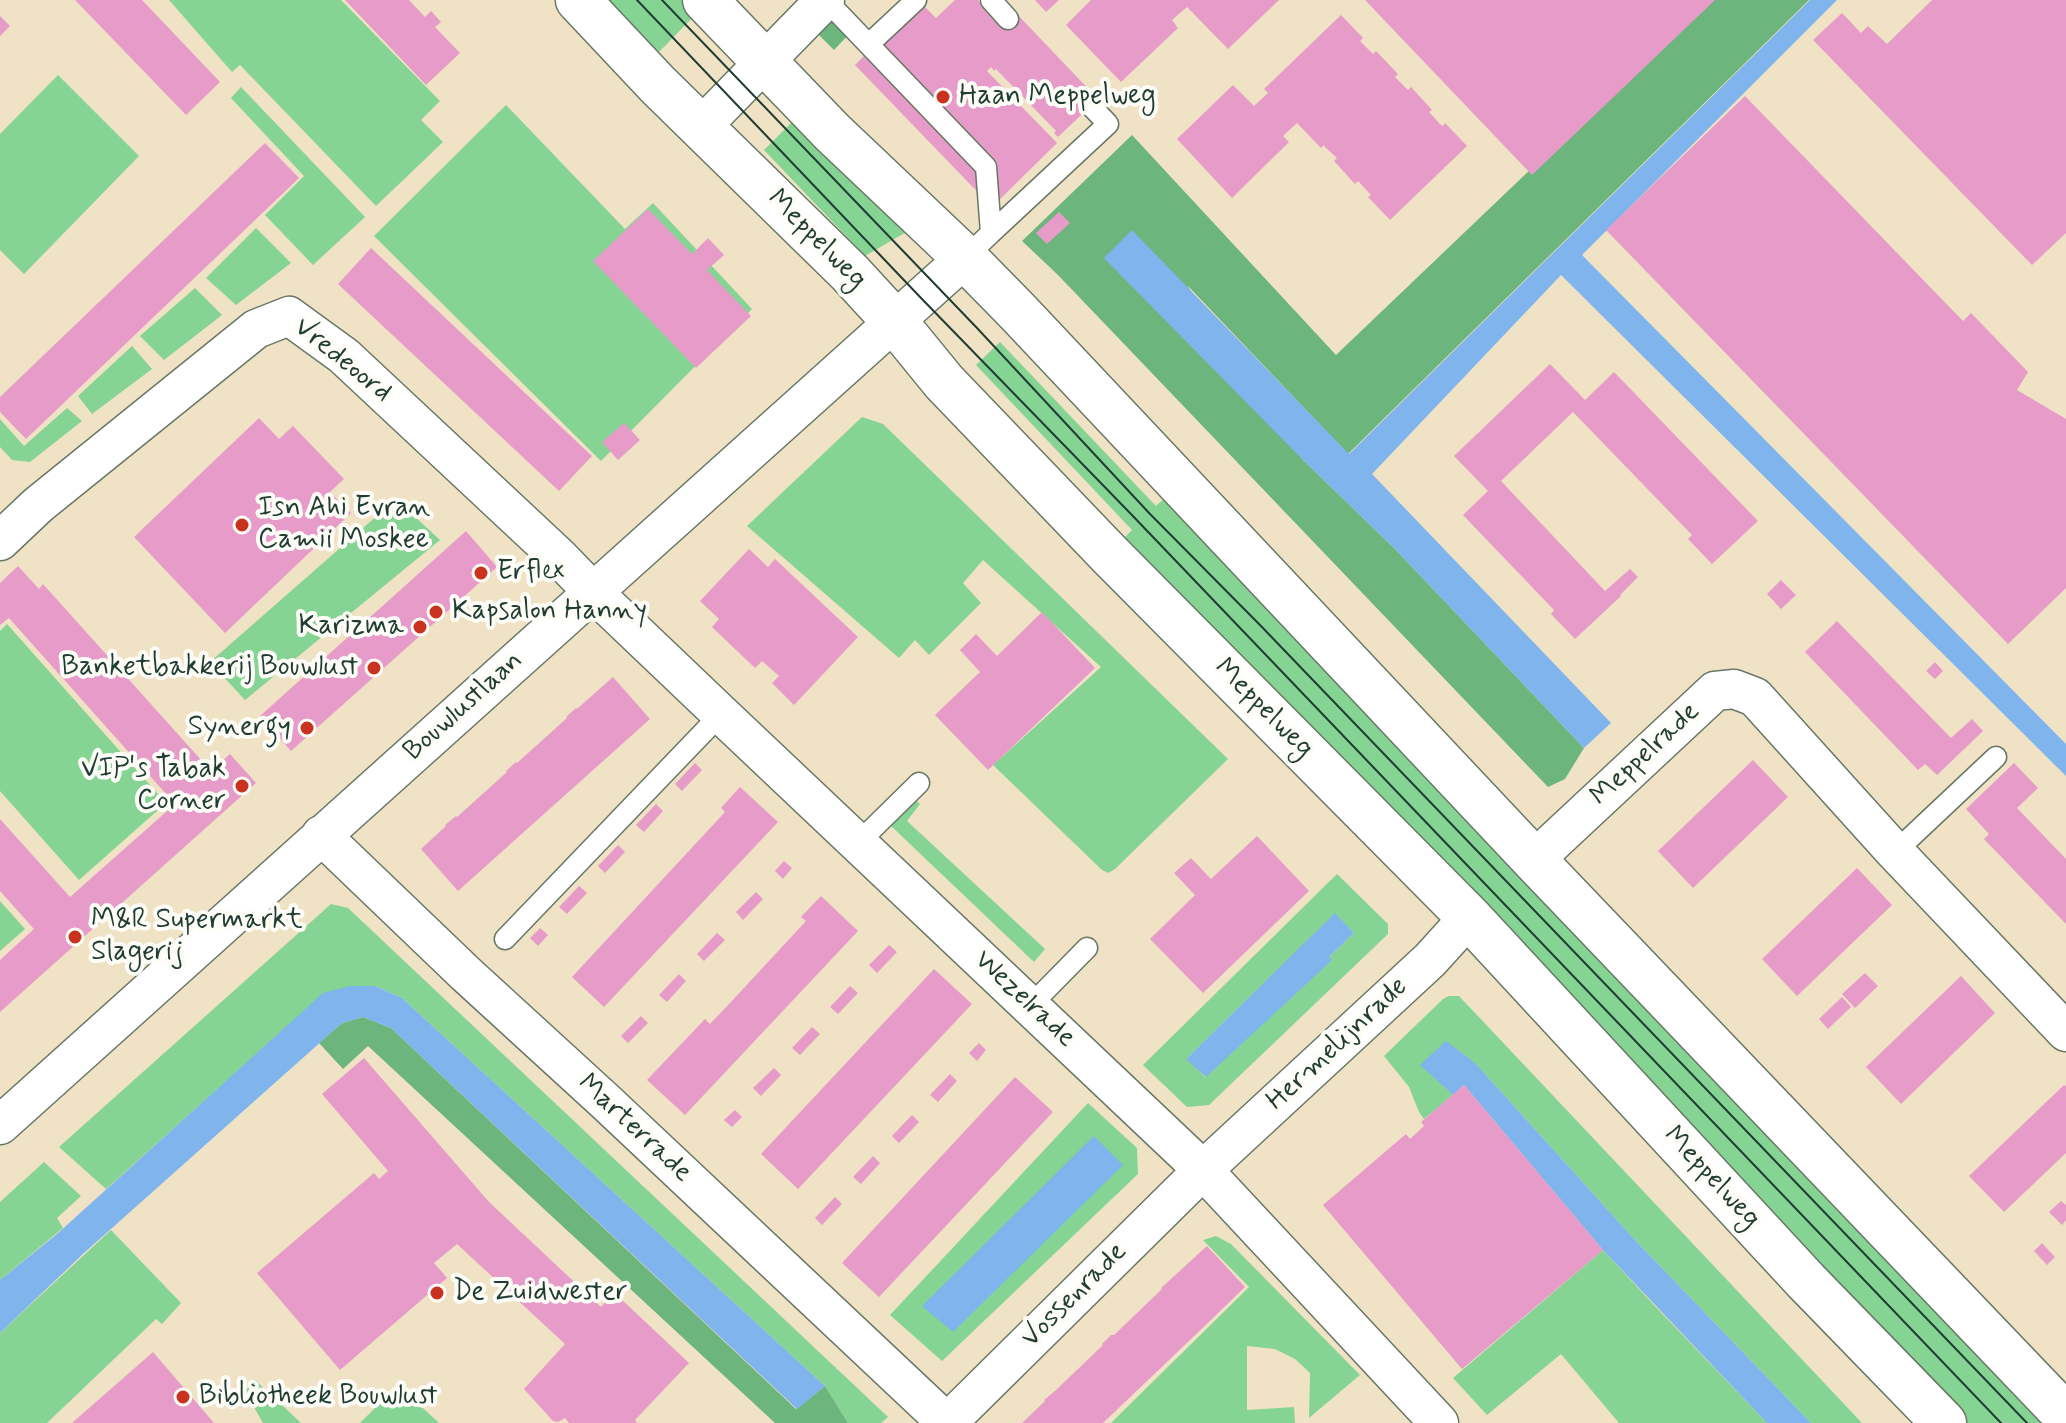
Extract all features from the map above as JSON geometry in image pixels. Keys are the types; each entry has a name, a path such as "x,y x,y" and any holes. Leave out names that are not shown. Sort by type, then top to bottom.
{"main road":[{"name":"Meppelweg","path":"578,0 647,74 836,259 895,322 944,382 1109,554 1469,917 1806,1281 1944,1423"},
{"path":"705,0 832,132 978,246 1534,860 2066,1416"}],"street":[{"path":"701,127 826,0"},
{"name":"Bouwlustlaan","path":"0,1125 978,246"},
{"name":"Vredeoord","path":"0,541 38,505 256,329 289,316 344,356 593,592"},
{"name":"Wezelrade","path":"593,592 1203,1170 1439,1423"},
{"name":"Meppelrade","path":"1534,860 1715,691 1734,689 1755,697 1895,852 2066,1032"},
{"name":"Marterrade","path":"321,835 947,1423"},
{"name":"Hermelijnrade","path":"1203,1170 1430,960 1469,917"},
{"name":"Vossenrade","path":"947,1423 1203,1170"}],"lane":[{"path":"826,0 986,167 978,246"},
{"path":"869,44 916,0"},
{"path":"991,0 1008,19"},
{"path":"978,246 1108,124 1091,106"},
{"path":"505,939 721,714"},
{"path":"1895,852 1996,757"},
{"path":"858,843 919,783"},
{"path":"1030,1006 1087,948"}],"green space":[{"path":"169,0 341,0 440,101 421,120 443,142 376,206 240,65 232,72"},
{"path":"609,0 687,0 698,12 659,52"},
{"path":"826,0 854,29 834,50 805,21"},
{"path":"1708,0 1809,0 1348,454 1187,285 1302,459 1395,549 1584,748 1565,779 1548,787 1022,241 1132,135 1336,355"},
{"path":"58,75 139,156 24,274 0,250 0,134"},
{"path":"241,87 365,217 313,265 265,215 304,176 231,98"},
{"path":"506,105 625,229 653,203 752,309 601,461 374,236"},
{"path":"798,116 908,231 865,256 764,150"},
{"path":"256,228 291,263 236,305 206,278"},
{"path":"195,288 222,315 164,360 140,336"},
{"path":"1000,342 1156,506 1168,495 2059,1423 1967,1423 1121,541 1132,530 976,365"},
{"path":"132,346 152,369 92,414 78,396"},
{"path":"67,408 82,421 30,462 12,460 0,447 0,419 24,446"},
{"path":"862,417 883,424 1228,759 1108,873 993,765 1101,667 983,560 963,583 981,603 929,655 915,640 899,658 747,526"},
{"path":"396,499 440,540 245,700 210,662"},
{"path":"7,624 166,803 79,880 0,791 0,631"},
{"path":"913,798 920,804 907,821 1045,949 1034,962 889,824"},
{"path":"1337,874 1388,924 1388,934 1209,1105 1187,1107 1143,1065","holes":["1335,914 1354,933 1205,1077 1187,1058"]},
{"path":"0,901 25,929 0,951"},
{"path":"331,904 348,908 888,1417 881,1423 848,1423 825,1386 402,998 375,986 323,994 106,1189 59,1147"},
{"path":"1449,996 1459,996 1862,1423 1811,1423 1634,1239 1476,1064 1421,1065 1453,1095 1424,1119 1409,1087 1384,1056"},
{"path":"363,1017 391,1028 796,1409 825,1386 848,1423 775,1423 368,1046 343,1069 319,1043 342,1023"},
{"path":"1088,1103 1137,1148 1138,1174 942,1361 890,1315"},
{"path":"44,1162 81,1196 57,1218 63,1228 0,1280 0,1202"},
{"path":"111,1230 181,1303 162,1324 156,1319 47,1423 0,1423 0,1333"},
{"path":"1216,1236 1231,1244 1360,1375 1309,1418 1310,1373 1295,1359 1275,1349 1247,1346 1247,1410 1294,1407 1295,1423 1111,1423 1249,1287 1203,1240"},
{"path":"1603,1250 1767,1423 1619,1423 1561,1354 1487,1415 1453,1378"},
{"path":"255,1380 301,1423 263,1423 245,1391"},
{"path":"398,1385 439,1423 360,1423"}],"water":[{"path":"1810,0 1837,0 1582,255 2066,744 2066,776 1561,275 1372,474 1611,723 1584,748 1395,549 1104,258 1132,230 1349,454"},
{"path":"1335,913 1354,933 1329,957 1332,960 1206,1077 1186,1059"},
{"path":"350,986 375,986 402,998 825,1386 797,1409 391,1028 363,1017 342,1023 84,1253 0,1333 0,1280 57,1234 323,993"},
{"path":"1446,1041 1476,1064 1634,1239 1811,1423 1767,1423 1603,1250 1464,1085 1453,1095 1420,1065"},
{"path":"1094,1136 1123,1165 953,1332 922,1306"}],"building":[{"path":"75,0 142,0 220,82 186,115"},
{"path":"345,0 409,0 425,17 431,11 441,22 435,27 460,53 426,85"},
{"path":"955,0 978,0 1002,25 1015,12 1098,99 1058,137 1054,133 1056,131 996,69 994,71 991,67 987,71 1057,143 992,207 855,65 919,1 936,18"},
{"path":"1035,0 1059,0 1046,12"},
{"path":"1091,0 1279,0 1228,49 1187,7 1172,20 1178,28 1121,82 1066,25"},
{"path":"1365,0 1715,0 1532,175"},
{"path":"1932,0 2066,0 2066,233 2032,265 1813,40 1842,13 1861,33 1868,26 1887,44"},
{"path":"1341,15 1363,38 1360,41 1373,54 1376,51 1398,74 1395,77 1408,90 1411,87 1432,110 1429,112 1440,124 1443,126 1445,123 1467,146 1390,220 1368,197 1371,195 1358,181 1355,184 1334,161 1337,158 1324,145 1321,148 1297,123 1283,136 1289,142 1232,198 1177,139 1233,85 1254,106 1268,93 1264,89"},
{"path":"0,16 10,26 0,36"},
{"path":"1745,96 1963,321 1971,313 2028,372 2017,390 2066,419 2066,588 2008,644 1606,230"},
{"path":"265,143 299,178 26,439 0,412 0,397"},
{"path":"648,209 692,254 708,238 724,255 707,270 751,316 696,368 593,261"},
{"path":"1059,212 1070,223 1047,244 1036,233"},
{"path":"371,248 592,456 559,491 338,284"},
{"path":"1550,364 1585,400 1614,372 1758,521 1712,564 1688,539 1692,535 1573,412 1501,481 1605,591 1630,569 1638,577 1575,639 1551,614 1554,610 1463,515 1488,491 1454,456"},
{"name":"Isn Ahi Evran Camii Moskee","path":"259,418 279,439 293,426 344,479 330,492 351,513 225,633 134,537"},
{"path":"624,423 640,440 618,460 602,442"},
{"path":"466,531 497,567 291,751 260,716"},
{"path":"749,549 768,567 775,559 858,637 794,705 772,683 779,676 762,661 755,668 712,627 719,619 700,601"},
{"path":"18,566 39,589 43,584 211,771 230,754 256,783 0,1012 0,960 34,929 0,891 0,819 70,897 175,804 9,618 0,625 0,583"},
{"path":"1781,580 1796,595 1781,609 1767,594"},
{"path":"1042,612 1095,668 988,770 935,715 980,672 960,650 976,634 997,656"},
{"path":"1837,621 1951,738 1972,719 1983,731 1937,775 1925,764 1918,770 1805,652"},
{"path":"1935,662 1943,671 1935,679 1926,671"},
{"path":"613,677 650,719 458,891 421,849"},
{"path":"1753,760 1788,797 1693,888 1658,851"},
{"path":"695,763 702,770 682,791 675,784"},
{"path":"2014,763 2038,788 2017,808 2066,859 2066,924 1984,839 1989,834 1966,809"},
{"path":"740,787 778,822 604,1007 572,977 725,812 721,808"},
{"path":"656,804 663,811 644,832 636,825"},
{"path":"1257,836 1309,891 1203,993 1150,939 1195,895 1174,873 1191,858 1211,879"},
{"path":"618,845 625,852 605,873 598,866"},
{"path":"784,861 792,868 783,879 775,871"},
{"path":"1857,868 1892,905 1797,996 1762,959"},
{"path":"579,886 587,893 567,914 559,907"},
{"path":"756,892 763,899 743,920 736,912"},
{"path":"821,896 858,931 685,1115 647,1080 705,1019 710,1024 730,1003 806,921 801,917"},
{"path":"540,928 548,935 538,946 530,938"},
{"path":"717,933 725,940 704,961 697,954"},
{"path":"889,945 897,952 877,973 869,965"},
{"path":"934,969 972,1004 798,1189 761,1154"},
{"path":"1865,973 1878,986 1855,1008 1842,994"},
{"path":"679,974 686,981 667,1002 659,995"},
{"path":"1961,976 1995,1013 1901,1104 1866,1067"},
{"path":"850,986 858,993 838,1014 830,1007"},
{"path":"1842,997 1851,1007 1828,1029 1819,1019"},
{"path":"641,1016 648,1023 628,1043 621,1036"},
{"path":"812,1027 820,1034 800,1055 792,1048"},
{"path":"979,1043 986,1050 977,1061 969,1053"},
{"path":"364,1058 489,1202 601,1307 606,1301 602,1297 607,1292 619,1297 689,1363 635,1420 637,1423 569,1423 565,1418 553,1421 524,1389 565,1344 457,1244 434,1263 447,1278 340,1370 257,1273 374,1173 379,1179 388,1171 322,1094"},
{"path":"774,1068 781,1075 761,1096 753,1088"},
{"path":"950,1074 957,1081 938,1102 930,1095"},
{"path":"1015,1077 1053,1112 879,1297 842,1263"},
{"path":"1464,1085 1603,1250 1462,1369 1323,1205 1406,1134 1410,1139 1424,1126 1421,1122"},
{"path":"2064,1085 2066,1153 2004,1212 1969,1176"},
{"path":"735,1110 742,1117 732,1127 724,1120"},
{"path":"912,1115 919,1122 899,1143 892,1136"},
{"path":"873,1156 880,1163 861,1184 853,1177"},
{"path":"835,1197 842,1204 822,1225 815,1218"},
{"path":"2061,1201 2066,1205 2066,1220 2062,1225 2049,1212"},
{"path":"2042,1243 2055,1257 2047,1265 2034,1251"},
{"path":"1207,1246 1245,1287 1212,1319 1103,1423 1022,1423 1111,1335"},
{"path":"153,1352 214,1423 72,1423"}],"tram line":[{"path":"637,0 2001,1423"},
{"path":"662,0 977,328 1150,514 2027,1423"}],"place":[{"name":"Haan Meppelweg","path":"943,97"},
{"name":"Isn Ahi Evran Camii Moskee","path":"242,525"},
{"name":"Erflex","path":"481,573"},
{"name":"Kapsalon Hanny","path":"436,612"},
{"name":"Karizma","path":"420,627"},
{"name":"Banketbakkerij Bouwlust","path":"374,668"},
{"name":"Synergy","path":"307,728"},
{"name":"VIP's Tabak Corner","path":"242,786"},
{"name":"M&R Supermarkt Slagerij","path":"75,937"},
{"name":"De Zuidwester","path":"437,1293"},
{"name":"Bibliotheek Bouwlust","path":"183,1397"}]}
